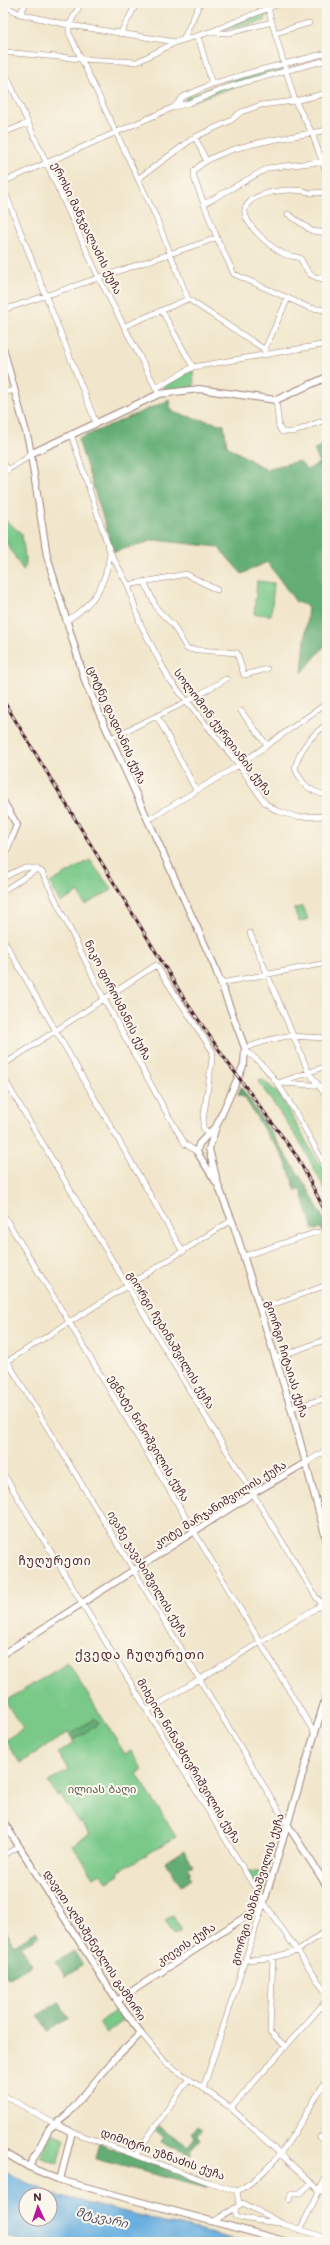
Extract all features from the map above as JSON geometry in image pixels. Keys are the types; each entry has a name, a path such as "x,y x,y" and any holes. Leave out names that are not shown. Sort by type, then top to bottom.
{"highway":[{"path":"3,2241 7,2242"}],"main road":[{"name":"ცოტნე დადიანის ქუჩა","path":"3,348 4,359 14,390 30,454 37,508 47,556 86,684 221,983 245,1050"},
{"path":"30,454 96,423 158,391 199,389 276,400 327,378"},
{"path":"3,801 17,825 3,858"},
{"path":"216,1127 199,1144 197,1152 206,1154 209,1149 216,1127 244,1064 245,1050"},
{"path":"199,1144 206,1144 209,1149"},
{"name":"გიორგი ჩიტაიას ქუჩა","path":"209,1149 218,1185 244,1256 292,1408 327,1542"},
{"name":"გიორგი ჩიტაიას ქუჩა","path":"197,1152 218,1185"},
{"name":"კოტე მარჯანიშვილის ქუჩა","path":"3,1654 252,1494 307,1462"},
{"name":"გიორგი მაზნიაშვილის ქუჩა","path":"264,1902 327,1693"},
{"name":"დავით აღმაშენებლის გამზირი","path":"3,1821 117,2001 141,2033"},
{"name":"ივანე ჯავახიშვილის ქუჩა","path":"287,1824 327,1886"},
{"name":"კიევის ქუჩა","path":"117,2001 257,1909 264,1902"},
{"path":"29,2167 47,2132 62,2119 116,2057 141,2033"},
{"path":"60,2180 71,2136 62,2119"},
{"name":"დიმიტრი უზნაძის ქუჩა","path":"55,2124 68,2130"},
{"path":"3,2152 29,2167 60,2180 288,2242"}],"street":[{"path":"20,14 26,3"},
{"path":"81,3 69,25 69,33 138,178 188,299 264,352"},
{"path":"120,34 137,3"},
{"path":"183,40 200,3"},
{"path":"3,52 81,60 137,62 176,42 210,32 268,10 281,3"},
{"path":"3,4 20,14 69,25 176,42"},
{"path":"268,10 295,101 325,161 327,175"},
{"path":"210,32 229,33 272,22"},
{"path":"275,33 309,23"},
{"path":"198,36 212,84"},
{"path":"174,107 183,97 212,84 284,63 327,53"},
{"path":"3,182 117,134 174,107 187,105 219,90 327,60"},
{"name":"ეროსი მანჯგალაძის ქუჩა","path":"3,68 99,278 158,391"},
{"path":"138,178 195,137 230,121 241,112 250,108 295,101 327,93"},
{"path":"183,97 187,105"},
{"path":"3,133 28,123"},
{"path":"327,130 241,148 206,160 194,171 194,178 217,238 234,274 240,278 310,308 327,310"},
{"path":"195,137 206,160"},
{"path":"204,204 268,168 325,161"},
{"path":"3,187 96,423"},
{"path":"327,192 296,190 267,193 249,203 245,210 246,216 253,228 269,244 284,254 300,258 305,270 311,275 327,280"},
{"path":"288,214 312,231 327,233"},
{"path":"3,310 217,238"},
{"path":"264,352 288,298"},
{"path":"125,326 188,299"},
{"path":"162,311 193,367"},
{"path":"158,391 193,367 264,352 327,344"},
{"path":"3,393 14,390"},
{"path":"276,400 279,427 282,432 294,432 327,419"},
{"name":"სოლომონ ქურდიანის ქუჩა","path":"71,434 110,552 128,585 140,623 169,679 239,765 265,804 277,811 297,817 327,816"},
{"path":"3,462 5,472 25,460 30,454"},
{"path":"66,621 75,616 98,592 108,571 110,552"},
{"path":"128,585 186,574 216,590"},
{"path":"144,581 157,609 173,626 187,649 237,654 244,675 267,669"},
{"path":"111,738 188,701 226,679"},
{"path":"148,820 239,765 327,703"},
{"path":"241,712 267,745"},
{"path":"157,716 196,790"},
{"path":"327,724 312,735 298,756 295,768 306,787 317,793 327,795"},
{"path":"3,878 26,867 37,869"},
{"path":"3,891 37,869"},
{"name":"ნიკო ფიროსმანის ქუჩა","path":"37,869 42,872 104,999 183,1140 188,1146 197,1152"},
{"path":"250,933 308,1071 327,1097"},
{"path":"3,939 182,1252"},
{"path":"221,983 267,973 327,963"},
{"path":"3,1065 156,965 211,1047 213,1056 203,1121 203,1127 208,1134"},
{"path":"245,1050 269,1040 287,1036 294,1038 327,1038"},
{"path":"245,1050 255,1057 278,1083 313,1145 324,1163 327,1164"},
{"path":"278,1083 308,1071 327,1066"},
{"name":"გიორგი ჩუბინაშვილის ქუჩა","path":"3,1077 252,1494 316,1597 322,1602 327,1610"},
{"path":"278,1083 327,1086"},
{"path":"183,1140 191,1144 199,1144"},
{"name":"ეგნატე ნინოშვილის ქუჩა","path":"3,1214 315,1734"},
{"path":"5,1362 232,1220"},
{"path":"244,1256 317,1232"},
{"path":"261,1309 327,1284"},
{"path":"276,1358 327,1339"},
{"name":"ივანე ჯავახიშვილის ქუჩა","path":"3,1354 5,1362 135,1570 287,1824"},
{"path":"292,1408 327,1398"},
{"name":"კოტე მარჯანიშვილის ქუჩა","path":"307,1462 327,1450"},
{"name":"მიხეილ წინამძღვრიშვილის ქუჩა","path":"3,1473 264,1902 327,1994"},
{"path":"320,1515 327,1512"},
{"path":"147,1711 318,1606 327,1597"},
{"path":"322,1602 327,1606"},
{"path":"3,1856 19,1846"},
{"name":"გიორგი მაზნიაშვილის ქუჩა","path":"203,2089 264,1902"},
{"path":"245,1960 273,1957 297,1951 327,1930"},
{"path":"273,1957 270,2032 286,2047"},
{"path":"231,2108 327,2000"},
{"name":"დავით აღმაშენებლის გამზირი","path":"141,2033 166,2063 188,2080 231,2108 319,2190 327,2193"},
{"path":"283,2224 245,2219 236,2215 237,2191 260,2175 280,2154 327,2079"},
{"path":"136,2154 188,2080"},
{"name":"დიმიტრი უზნაძის ქუჩა","path":"3,2095 55,2124"},
{"name":"დიმიტრი უზნაძის ქუჩა","path":"68,2130 208,2182 237,2191"},
{"path":"320,2137 327,2141"},
{"path":"300,2230 327,2175"},
{"path":"289,2200 293,2193 300,2192 312,2183"},
{"path":"214,2222 237,2206 248,2205 283,2224 327,2238"},
{"path":"241,2229 245,2219 251,2212 248,2205"}],"green space":[{"path":"263,14 267,16 264,21 219,32 220,29"},
{"path":"283,65 284,70 187,103 185,98 216,85"},
{"path":"193,370 194,387 164,391 163,386"},
{"path":"169,400 170,408 175,413 224,425 227,446 265,469 299,461 307,470 319,463 314,449 327,444 327,643 302,673 308,606 296,602 267,562 242,574 218,547 155,540 114,552 78,439"},
{"path":"3,518 22,534 26,565 23,570 3,537"},
{"path":"257,581 274,583 271,615 254,614"},
{"path":"90,860 112,890 85,905 79,892 60,903 50,883"},
{"path":"303,906 308,919 299,922 294,909"},
{"path":"263,1080 279,1094 316,1159 327,1168 327,1194 302,1145 258,1081"},
{"path":"241,1087 307,1187 327,1226 327,1241 321,1228 313,1230 301,1190 296,1191 285,1160 272,1139 270,1140 245,1098 238,1095"},
{"name":"ილიას ბაღი","path":"68,1663 125,1754 131,1751 143,1770 137,1774 176,1837 118,1872 119,1875 107,1882 101,1873 94,1877 72,1845 90,1834 82,1823 80,1824 60,1794 57,1796 48,1782 69,1770 58,1753 74,1743 69,1732 20,1763 5,1740 23,1729 5,1701"},
{"path":"95,1718 99,1724 73,1740 70,1735"},
{"path":"184,1850 193,1865 188,1868 190,1872 188,1874 191,1879 181,1886 165,1862"},
{"path":"250,1871 270,1874 264,1894 262,1895 247,1872"},
{"path":"173,1915 182,1931 174,1935 165,1920"},
{"path":"3,1926 14,1945 37,1931 40,1936 21,1947 32,1965 8,1979 5,1973 3,1974"},
{"path":"74,1951 83,1965 65,1977 56,1962"},
{"path":"59,2002 69,2018 48,2031 38,2015"},
{"path":"116,2010 124,2020 107,2033 99,2023"},
{"path":"159,2126 188,2146 195,2137 192,2134 198,2126 203,2129 198,2134 201,2138 190,2150 193,2152 192,2154 161,2142 164,2136 155,2131"},
{"path":"52,2133 65,2138 58,2164 39,2157"},
{"path":"99,2143 208,2184 206,2188 95,2159"}],"water":[{"name":"მტკვარი","path":"3,2171 37,2187 18,2187 18,2227 58,2227 58,2195 244,2242 26,2242 3,2236"}],"railway":[{"path":"3,700 185,1000 228,1063 298,1158 327,1215"}],"district":[{"name":"ჩუღურეთი","path":"55,1561"},
{"name":"ქვედა ჩუღურეთი","path":"140,1654"}]}
